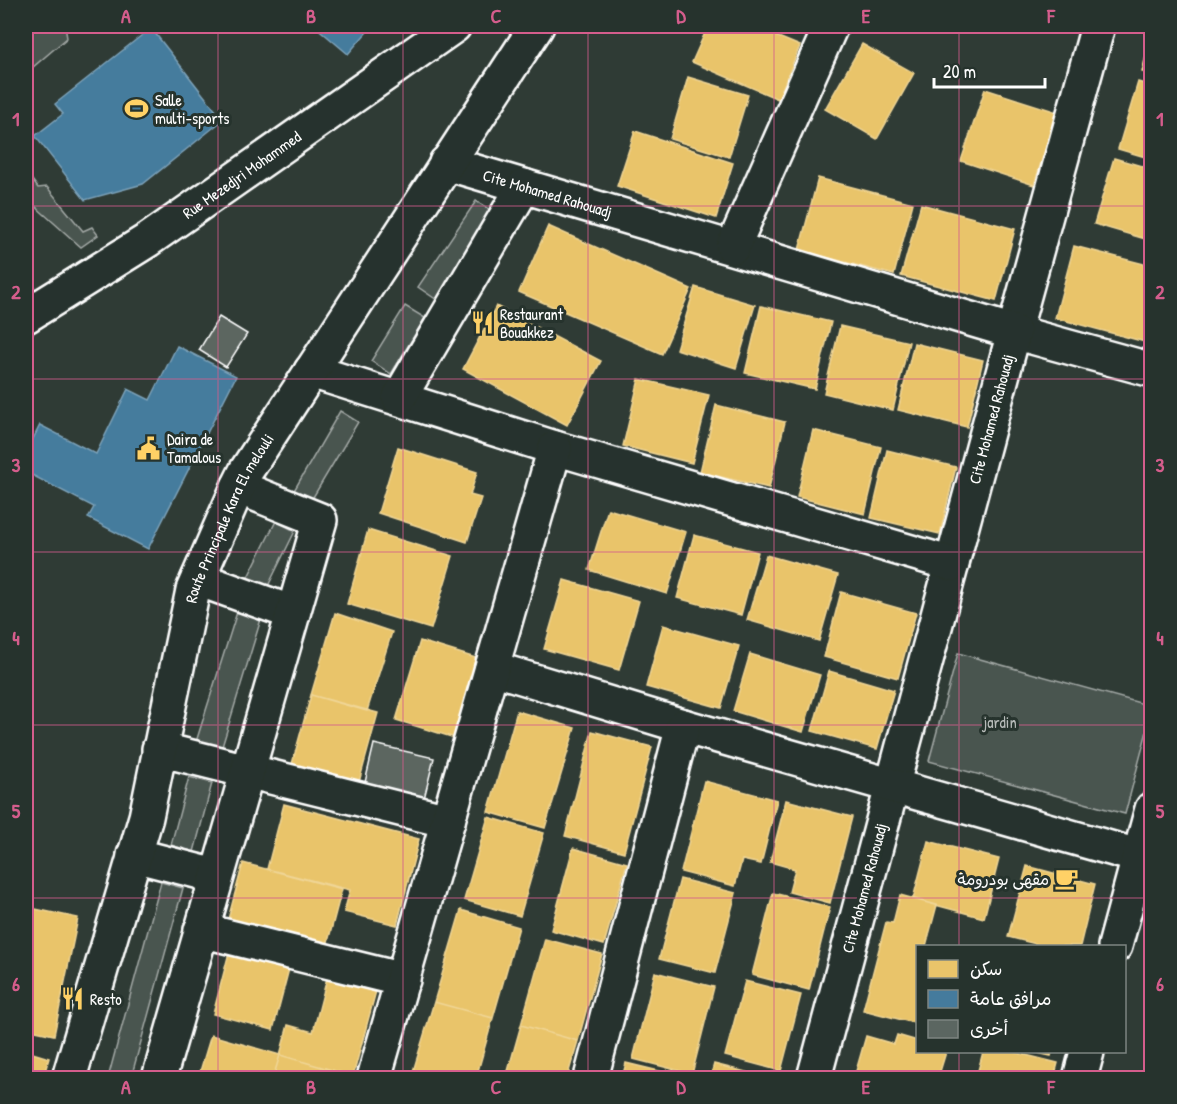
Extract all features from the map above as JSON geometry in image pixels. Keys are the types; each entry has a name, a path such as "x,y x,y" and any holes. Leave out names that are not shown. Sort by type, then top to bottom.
{"street":[{"name":"Rue Mezedjri Mohammed","path":"26,316 148,240 454,26"},
{"name":"Route Principale Kara El melouli","path":"69,1078 146,817 159,749 198,579 238,487 311,371 537,26"},
{"path":"733,247 831,26"},
{"path":"1098,26 1014,332 1152,370"},
{"name":"Cite Mohamed Rahouadj","path":"446,163 1014,332 814,1078"},
{"path":"399,398 524,186"},
{"path":"311,371 555,448 952,564"},
{"path":"374,1078 555,448"},
{"path":"159,1078 320,520 238,487"},
{"path":"198,579 293,612"},
{"path":"492,668 683,726 1145,858"},
{"path":"591,1078 683,726"},
{"path":"159,749 448,821"},
{"path":"1114,945 1145,858 1152,809"},
{"path":"134,855 216,876"},
{"path":"201,930 403,980"},
{"path":"1080,1078 1087,1053"}],"green space":[{"path":"26,26 65,26 67,38 26,73"},
{"path":"26,172 38,188 47,187 83,231 92,227 98,235 81,247 26,198"},
{"path":"476,201 495,213 437,300 418,287"},
{"path":"405,306 425,318 391,374 371,361"},
{"path":"340,411 358,422 309,504 292,494"},
{"path":"276,521 295,531 267,588 247,579"},
{"path":"237,612 261,619 221,750 196,742"},
{"name":"jardin","path":"958,653 1151,706 1151,716 1125,814 929,761"},
{"path":"189,777 212,783 194,852 171,845"},
{"path":"161,882 183,888 131,1078 108,1078"}],"building: سكن":[{"path":"708,26 752,26 800,46 778,99 692,62"},
{"path":"1152,31 1152,74 1142,72"},
{"path":"862,44 914,73 877,139 825,109"},
{"path":"688,77 748,95 729,157 670,139"},
{"path":"1138,82 1152,86 1152,159 1118,149"},
{"path":"985,89 1057,112 1034,185 961,161"},
{"path":"635,131 733,163 716,218 617,186"},
{"path":"1114,158 1152,169 1152,241 1094,224"},
{"path":"818,178 913,203 894,275 799,250"},
{"path":"921,204 1015,229 996,301 901,276"},
{"path":"548,226 691,289 662,354 519,292"},
{"path":"1074,246 1152,266 1152,333 1149,343 1055,318"},
{"path":"695,287 755,305 736,368 676,349"},
{"path":"496,306 601,361 567,425 463,369"},
{"path":"761,306 831,322 815,389 745,373"},
{"path":"840,326 909,342 893,410 824,393"},
{"path":"914,343 983,360 967,427 898,410"},
{"path":"639,379 709,395 692,463 623,446"},
{"path":"716,405 785,422 769,488 700,472"},
{"path":"813,430 881,447 865,514 797,497"},
{"path":"398,447 477,472 470,495 481,498 467,542 378,513"},
{"path":"887,450 956,467 940,534 871,518"},
{"path":"608,509 686,532 667,594 589,570"},
{"path":"368,530 453,556 431,629 347,604"},
{"path":"694,535 758,552 741,615 677,598"},
{"path":"766,555 838,575 819,641 747,620"},
{"path":"564,580 639,601 619,670 544,649"},
{"path":"841,592 916,613 898,678 824,657"},
{"path":"335,613 392,632 367,711 311,695"},
{"path":"663,625 739,646 721,708 646,687"},
{"path":"420,641 479,659 455,738 396,720"},
{"path":"750,654 820,675 803,732 733,711"},
{"path":"829,671 894,690 877,749 812,731"},
{"path":"311,695 378,713 359,782 292,764"},
{"path":"517,711 575,728 545,828 488,812"},
{"path":"592,731 652,747 624,852 565,836"},
{"path":"704,781 777,800 761,864 742,860 735,886 681,872"},
{"path":"786,800 852,817 830,903 789,892 795,869 770,862"},
{"path":"284,804 419,839 397,925 344,912 350,890 267,869"},
{"path":"488,817 544,833 520,916 464,900"},
{"path":"928,841 999,859 984,918 913,899"},
{"path":"573,848 627,863 604,945 551,930"},
{"path":"243,863 342,889 325,953 226,927"},
{"path":"1027,866 1095,884 1080,945 1040,945 1008,937"},
{"path":"680,879 736,893 715,973 659,959"},
{"path":"773,893 830,907 809,990 752,975"},
{"path":"900,895 937,905 926,945 916,945 916,1023 863,1010 886,922 893,923"},
{"path":"26,907 78,918 54,1035 26,1029"},
{"path":"461,910 519,927 493,1018 434,1002"},
{"path":"545,939 602,954 578,1041 521,1025"},
{"path":"230,949 290,965 273,1030 213,1014"},
{"path":"655,972 714,987 692,1074 633,1059"},
{"path":"327,978 376,991 353,1076 280,1055 288,1025 313,1032"},
{"path":"745,981 801,995 781,1071 725,1056"},
{"path":"434,1002 493,1018 476,1078 411,1078"},
{"path":"521,1025 578,1041 567,1078 506,1078"},
{"path":"211,1035 280,1055 273,1078 198,1078"},
{"path":"897,1035 916,1040 916,1053 946,1053 938,1078 854,1078 866,1036 894,1044"},
{"path":"26,1051 49,1058 43,1078 26,1078"},
{"path":"983,1053 1018,1053 1058,1063 1054,1078 976,1078"},
{"path":"280,1055 353,1076 353,1078 273,1078"},
{"path":"626,1063 688,1078 622,1078"},
{"path":"714,1064 770,1078 710,1078"}],"building: مرافق عامة":[{"path":"315,26 372,26 348,54"},
{"name":"Salle multi-sports","path":"151,28 223,120 143,184 85,200 35,136 63,114 55,104"},
{"name":"Daira de Tamalous","path":"177,346 236,376 148,549 88,518 94,507 26,472 26,453 40,425 96,454 128,389 150,400"}],"building: أخرى":[{"path":"26,237 32,270 26,271"},
{"path":"219,317 247,334 226,367 199,350"},
{"path":"374,744 434,758 418,823 359,808"}],"place":[{"name":"Salle multi-sports","path":"137,109"},
{"name":"Restaurant Bouakkez","path":"482,323"},
{"name":"Daira de Tamalous","path":"149,448"},
{"name":"مقهى بودرومة","path":"1067,879"},
{"name":"Resto","path":"72,999"}]}
